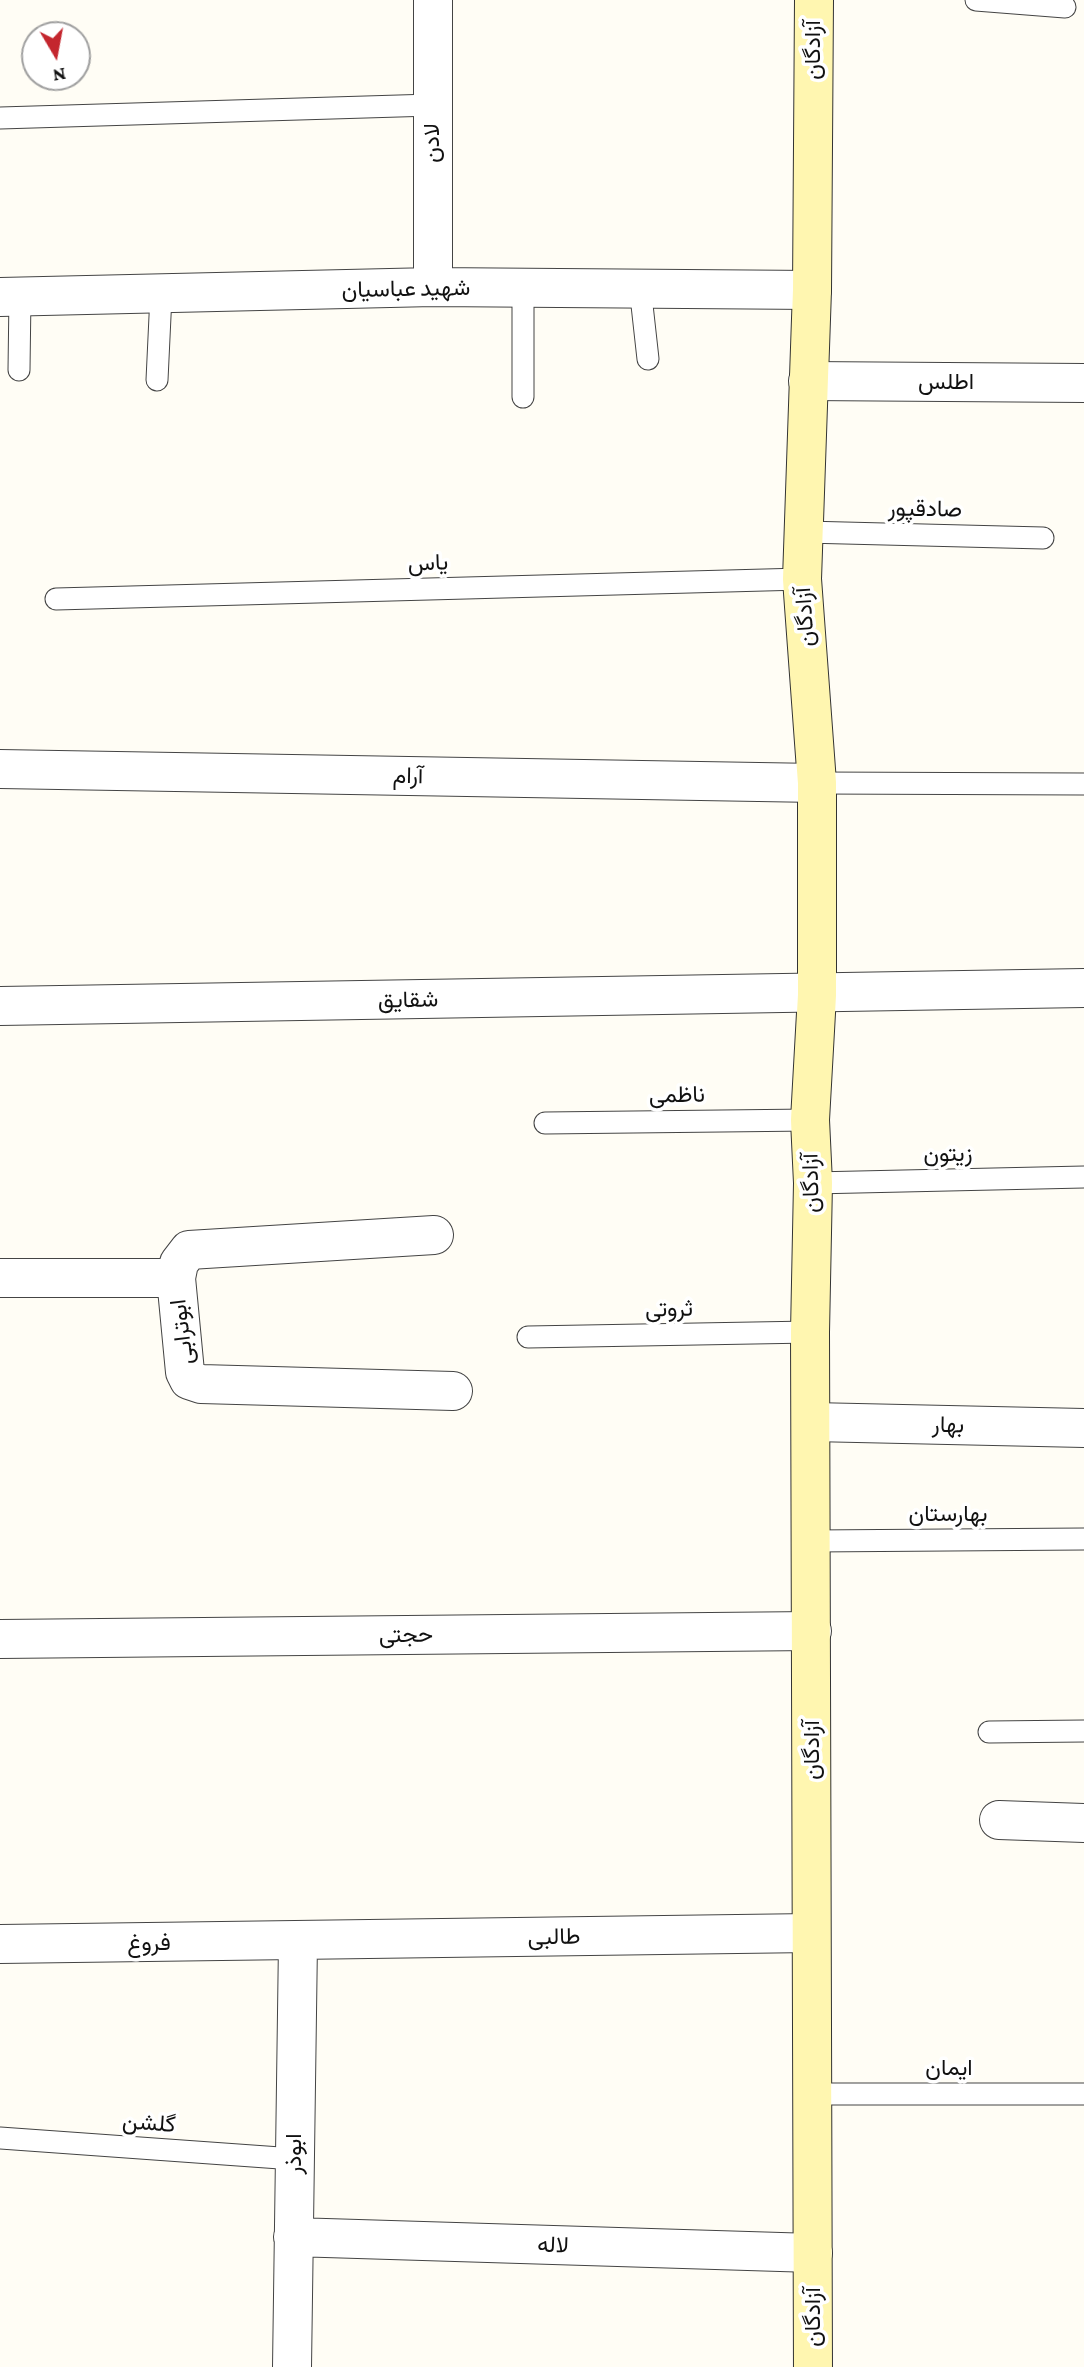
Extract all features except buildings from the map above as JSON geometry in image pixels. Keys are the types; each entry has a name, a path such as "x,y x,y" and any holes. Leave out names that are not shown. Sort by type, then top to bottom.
{"street":[{"name":"لادن","path":"433,0 433,287"},
{"name":"آزادگان","path":"813,2367 813,1541 810,1332 813,1183 810,1120 817,995 817,783 802,579 812,290 814,0"},
{"name":"شهید عباسیان","path":"10,296 161,295 433,287 812,290"},
{"name":"اطلس","path":"807,381 1084,383"},
{"name":"آرام","path":"0,769 817,783"},
{"name":"شقایق","path":"0,1006 817,995 1084,988"},
{"path":"176,1278 179,1263 190,1251 434,1235"},
{"name":"ابوترابی","path":"0,1279 176,1278 185,1372 189,1380 201,1384 453,1391"},
{"name":"بهار","path":"812,1422 1084,1428"},
{"name":"حجتی","path":"0,1639 812,1631"},
{"path":"999,1820 1084,1822"},
{"name":"طالبی","path":"298,1942 811,1933"},
{"name":"فروغ","path":"0,1944 298,1942"},
{"name":"ابوذر","path":"292,2367 298,1942"},
{"name":"لاله","path":"293,2238 813,2253"}],"lane":[{"path":"976,0 1065,7"},
{"path":"0,118 432,105"},
{"path":"523,287 523,397"},
{"path":"640,287 649,359"},
{"path":"157,380 161,295"},
{"path":"10,296 19,370"},
{"name":"صادقپور","path":"805,532 1043,538"},
{"name":"یاس","path":"56,599 802,579"},
{"path":"817,783 1084,784"},
{"name":"ناظمی","path":"545,1123 810,1120"},
{"name":"زیتون","path":"813,1183 1084,1177"},
{"name":"ثروتی","path":"528,1337 810,1332"},
{"name":"بهارستان","path":"813,1541 1084,1539"},
{"path":"989,1732 1084,1731"},
{"name":"ایمان","path":"813,2094 1084,2094"},
{"name":"گلشن","path":"0,2138 293,2159"}]}
